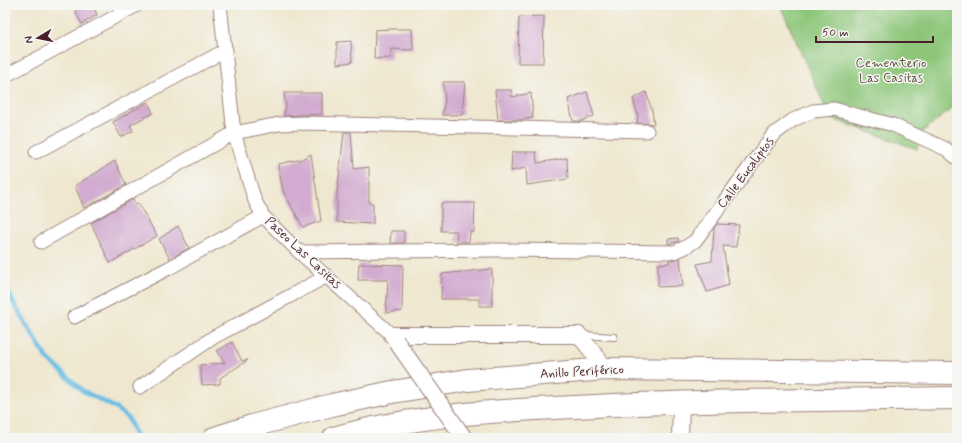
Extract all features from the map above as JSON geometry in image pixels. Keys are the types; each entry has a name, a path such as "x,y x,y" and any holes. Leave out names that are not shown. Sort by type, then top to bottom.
{"highway":[{"name":"Anillo Periférico","path":"215,438 252,426 332,405 392,392 468,380 606,369 957,373"},
{"path":"334,438 366,434 470,413 681,402 957,398"}],"street":[{"path":"5,76 137,5"},
{"name":"Paseo Las Casitas","path":"220,5 234,133 255,201 263,216 394,338 464,438"},
{"path":"36,152 226,50"},
{"name":"Calle Eucaliptos","path":"300,252 495,250 655,253 674,252 695,241 773,136 792,120 813,110 834,109 892,125 946,149 957,158"},
{"path":"41,242 234,133 280,124 303,123 647,131"},
{"path":"74,317 169,268 263,216"},
{"path":"140,387 214,337 327,276"},
{"path":"394,338 579,335 606,369"},
{"path":"680,438 681,402"}],"lane":[{"path":"579,335 614,337"}],"green space":[{"name":"Cementerio Las Casitas","path":"780,5 957,5 957,105 923,131 917,149 830,118"}],"building":[{"path":"84,5 93,5 97,15 82,24 75,11"},
{"path":"544,16 543,63 518,63 519,17"},
{"path":"412,29 413,50 391,49 391,58 374,59 375,30"},
{"path":"351,41 352,62 337,64 337,42"},
{"path":"443,82 465,82 462,115 442,115 445,100"},
{"path":"495,90 511,90 512,97 531,93 533,118 498,120"},
{"path":"587,92 594,116 581,121 573,121 568,99"},
{"path":"646,92 652,111 654,124 637,123 638,115 633,99"},
{"path":"284,93 322,93 322,114 284,116 286,105"},
{"path":"148,102 153,113 130,125 133,131 121,137 113,122"},
{"path":"344,132 351,132 354,169 369,167 369,203 373,203 373,224 337,222 337,194"},
{"path":"512,152 536,152 537,163 567,158 568,179 527,185 526,168 511,171"},
{"path":"311,154 321,221 303,227 283,191 278,164 302,159"},
{"path":"115,161 126,185 84,208 75,186"},
{"path":"133,199 136,205 138,203 157,236 110,263 91,223"},
{"path":"441,203 475,203 474,232 470,232 469,242 456,242 457,231 441,231"},
{"path":"717,224 739,225 736,247 723,246 729,285 707,292 697,264 712,261 714,228"},
{"path":"178,226 189,248 170,259 159,239"},
{"path":"391,231 404,231 404,243 390,243"},
{"path":"678,238 679,241 668,244 668,239"},
{"path":"680,258 683,286 658,287 658,264 669,263 669,260"},
{"path":"359,264 403,265 402,311 386,313 388,280 358,280"},
{"path":"492,269 492,306 479,306 479,299 441,299 442,274"},
{"path":"232,342 242,361 248,360 220,378 220,384 202,385 200,365 225,363 217,351"}],"waterway":[{"path":"5,283 12,300 46,357 83,391 114,407 128,418 137,438"}]}
